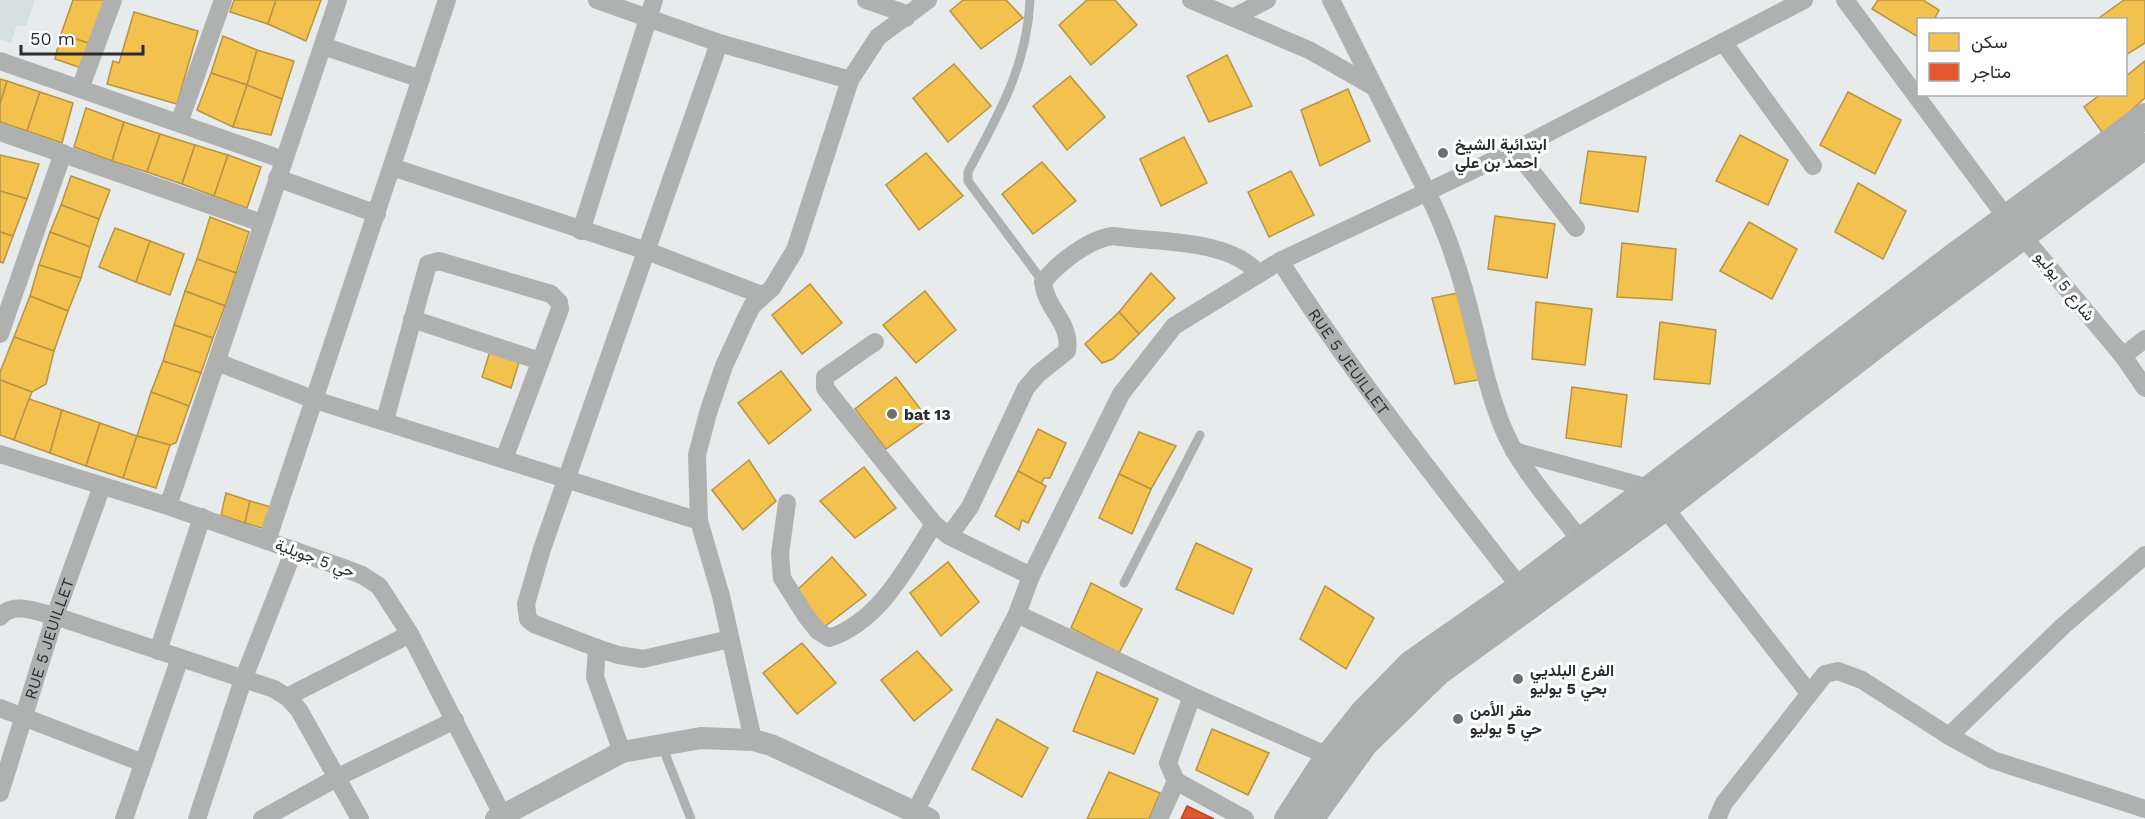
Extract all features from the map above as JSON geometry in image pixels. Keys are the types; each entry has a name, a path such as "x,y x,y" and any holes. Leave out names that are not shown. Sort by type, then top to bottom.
{"main road":[{"path":"1311,819 1365,744 1439,672 1665,508 2016,226 2145,116"},
{"path":"1287,819 1328,756 1364,712 1410,664 1520,587 1649,488 2016,226 2145,146"}],"street":[{"path":"80,89 113,0"},
{"path":"179,123 222,0"},
{"path":"168,506 338,0"},
{"path":"267,541 447,0"},
{"path":"597,0 719,43 850,80"},
{"path":"580,231 654,0"},
{"path":"866,0 903,10"},
{"path":"753,740 721,596 699,521 698,455 708,413 724,366 745,320 752,306 772,288 795,250 850,80 878,37 903,10 928,0"},
{"path":"1191,0 1309,50 1374,87"},
{"path":"1234,17 1267,0"},
{"path":"1331,0 1443,224 1460,276 1491,396 1514,451 1581,541"},
{"path":"499,818 622,752 701,738 753,740 771,745 922,816 1017,615 1031,576 1121,394 1174,326 1280,261 1515,150 1804,0"},
{"name":"شارع 5 يوليو","path":"1845,0 1917,95"},
{"path":"1723,42 1813,166"},
{"path":"719,43 542,549 525,613 534,624 618,655 643,659 730,639"},
{"path":"323,46 421,79"},
{"path":"0,61 284,160"},
{"name":"شارع 5 يوليو","path":"1918,96 2016,226 2123,356 2145,388"},
{"path":"0,132 262,223"},
{"path":"1515,150 1576,228"},
{"path":"0,334 63,153"},
{"path":"392,167 646,251 762,295"},
{"path":"277,178 377,214"},
{"path":"949,536 970,507 1026,388 1038,374 1067,351 1069,342 1063,324 1044,296 1043,282 1054,268 1103,237 1113,236 1217,248 1251,264 1258,273"},
{"path":"385,420 426,267 432,261 439,261 551,294 559,302 560,309 504,459"},
{"name":"RUE 5 JEUILLET","path":"1280,261 1326,332 1520,587"},
{"path":"412,319 540,361"},
{"path":"2123,356 2145,339"},
{"path":"875,342 825,376 825,388 934,524 949,536 1031,576"},
{"path":"216,362 315,400 385,420 699,521"},
{"path":"1514,451 1649,488"},
{"name":"حي 5 جويلية","path":"0,454 168,506 362,575 379,586 410,634 455,720 499,818"},
{"name":"RUE 5 JEUILLET","path":"0,793 55,616 102,486"},
{"path":"787,503 780,554 782,578 806,616 818,631 829,638 848,631 891,592 934,524"},
{"path":"1665,508 1809,693"},
{"path":"158,651 202,518"},
{"path":"197,819 243,680 294,550"},
{"path":"1949,736 2063,626 2145,555"},
{"path":"0,617 9,610 18,608 55,616 274,689 287,697 299,710 360,819"},
{"path":"1017,615 1328,756"},
{"path":"287,697 410,634"},
{"path":"597,648 595,677 622,752"},
{"path":"124,819 180,658"},
{"path":"1717,819 1724,803 1809,693 1825,674 1838,671 1862,680 1949,736 1993,760 2145,809"},
{"path":"1192,696 1168,763 1176,782 1245,819"},
{"path":"0,708 143,763"},
{"path":"262,819 338,777 455,720"},
{"path":"1159,819 1176,782"}],"lane":[{"path":"1030,0 1029,22 1011,90 968,172 968,181 1043,282"},
{"path":"1124,583 1200,435"},
{"path":"0,602 18,608"},
{"path":"662,745 691,819"}],"shaded area":[{"path":"0,0 35,0 26,26 17,25 11,43 0,39"}],"building: سكن":[{"path":"73,0 106,0 91,44 61,34"},
{"path":"234,0 276,0 268,24 230,12"},
{"path":"276,0 321,0 306,41 268,24"},
{"path":"963,0 1006,0 1023,18 981,49 950,11"},
{"path":"1087,0 1115,0 1137,25 1091,65 1059,25"},
{"path":"1878,0 1923,0 1939,10 1935,18 1917,18 1917,36 1872,9"},
{"path":"2124,0 2145,0 2145,43 2127,54 2127,18 2099,18"},
{"path":"134,12 198,31 177,104 107,84 113,61 119,63"},
{"path":"61,34 91,44 84,69 55,59"},
{"path":"223,36 257,50 247,85 211,73"},
{"path":"257,50 294,61 282,99 247,85"},
{"path":"1227,55 1252,106 1209,122 1187,76"},
{"path":"2145,61 2145,98 2104,135 2084,107 2098,96 2127,96 2127,75"},
{"path":"954,64 991,106 948,142 913,98"},
{"path":"211,73 247,85 233,127 197,110"},
{"path":"1070,76 1105,117 1067,150 1033,106"},
{"path":"0,79 7,81 0,104"},
{"path":"7,81 40,92 27,131 0,122 0,104"},
{"path":"247,85 282,99 271,135 233,127"},
{"path":"1348,89 1370,141 1320,166 1301,110"},
{"path":"40,92 73,103 62,143 27,131"},
{"path":"1848,92 1901,120 1875,174 1820,145"},
{"path":"86,108 124,122 112,161 74,147"},
{"path":"124,122 160,134 147,172 112,161"},
{"path":"160,134 195,145 182,184 147,172"},
{"path":"1740,135 1788,160 1768,205 1716,181"},
{"path":"1184,137 1207,183 1161,206 1140,159"},
{"path":"195,145 228,155 214,196 182,184"},
{"path":"1588,151 1646,157 1638,212 1580,203"},
{"path":"926,153 963,196 919,230 886,185"},
{"path":"0,155 39,164 27,199 0,191"},
{"path":"228,155 261,167 247,208 214,196"},
{"path":"1042,162 1076,201 1033,234 1002,194"},
{"path":"1291,171 1314,215 1269,237 1248,192"},
{"path":"71,176 110,190 99,219 61,205"},
{"path":"1858,183 1906,211 1883,259 1835,232"},
{"path":"0,191 27,199 13,236 0,232"},
{"path":"61,205 99,219 90,247 50,232"},
{"path":"1495,216 1555,224 1547,278 1488,269"},
{"path":"210,217 249,232 236,273 197,259"},
{"path":"1749,222 1797,249 1772,299 1720,271"},
{"path":"115,228 150,241 136,282 99,267"},
{"path":"0,232 13,236 3,263 0,262"},
{"path":"50,232 90,247 81,278 39,265"},
{"path":"150,241 184,254 170,295 136,282"},
{"path":"1622,243 1676,249 1672,300 1617,297"},
{"path":"197,259 236,273 225,306 185,291"},
{"path":"39,265 81,278 68,311 30,296"},
{"path":"1151,273 1175,298 1139,334 1119,312"},
{"path":"810,284 842,323 802,354 772,315"},
{"path":"185,291 225,306 213,338 174,325"},
{"path":"925,291 956,330 916,363 883,325"},
{"path":"1457,293 1483,379 1455,384 1432,298"},
{"path":"30,296 68,311 54,351 14,337"},
{"path":"1536,302 1592,309 1585,365 1532,359"},
{"path":"1119,312 1139,334 1113,359 1102,363 1085,344"},
{"path":"1660,322 1716,330 1710,384 1654,379"},
{"path":"174,325 213,338 201,373 163,361"},
{"path":"14,337 54,351 46,384 32,392 0,380 0,372"},
{"path":"491,348 520,359 511,388 482,377"},
{"path":"163,361 201,373 189,406 151,392"},
{"path":"781,371 811,410 769,444 738,403"},
{"name":"bat 13","path":"896,377 928,419 886,449 855,409"},
{"path":"0,380 32,392 14,440 0,435"},
{"path":"1572,387 1627,395 1621,447 1566,438"},
{"path":"151,392 189,406 176,443 170,445 137,436"},
{"path":"29,399 62,410 50,453 14,440"},
{"path":"62,410 100,423 86,466 50,453"},
{"path":"100,423 137,436 123,478 86,466"},
{"path":"1038,429 1066,443 1050,478 1044,478 1041,484 1018,471"},
{"path":"1139,432 1176,446 1151,489 1119,474"},
{"path":"137,436 170,445 156,488 123,478"},
{"path":"749,460 776,501 743,530 712,490"},
{"path":"864,467 896,508 855,538 820,501"},
{"path":"1018,471 1046,486 1028,523 1022,520 1019,530 995,516"},
{"path":"1119,474 1151,489 1132,534 1099,518"},
{"path":"226,493 250,501 245,523 221,515"},
{"path":"250,501 271,507 265,529 245,523"},
{"path":"1196,543 1252,569 1233,614 1176,589"},
{"path":"832,557 866,595 824,627 796,591"},
{"path":"948,562 979,602 941,636 910,593"},
{"path":"1091,583 1142,609 1119,653 1071,628"},
{"path":"1325,586 1374,618 1346,669 1300,639"},
{"path":"802,643 836,683 797,714 763,673"},
{"path":"917,651 952,690 914,721 881,680"},
{"path":"1097,672 1158,699 1134,754 1073,731"},
{"path":"997,719 1048,748 1022,797 972,769"},
{"path":"1212,729 1269,753 1248,795 1196,770"},
{"path":"1109,772 1160,793 1149,819 1087,819"}],"building: متاجر":[{"path":"1187,806 1214,819 1181,819"}],"place":[{"name":"ابتدائية الشيخ احمد بن علي","path":"1443,153"},
{"name":"bat 13","path":"892,414"},
{"name":"الفرع البلديي بحي 5 يوليو","path":"1518,679"},
{"name":"مقر الأمن حي 5 يوليو","path":"1458,719"}]}
